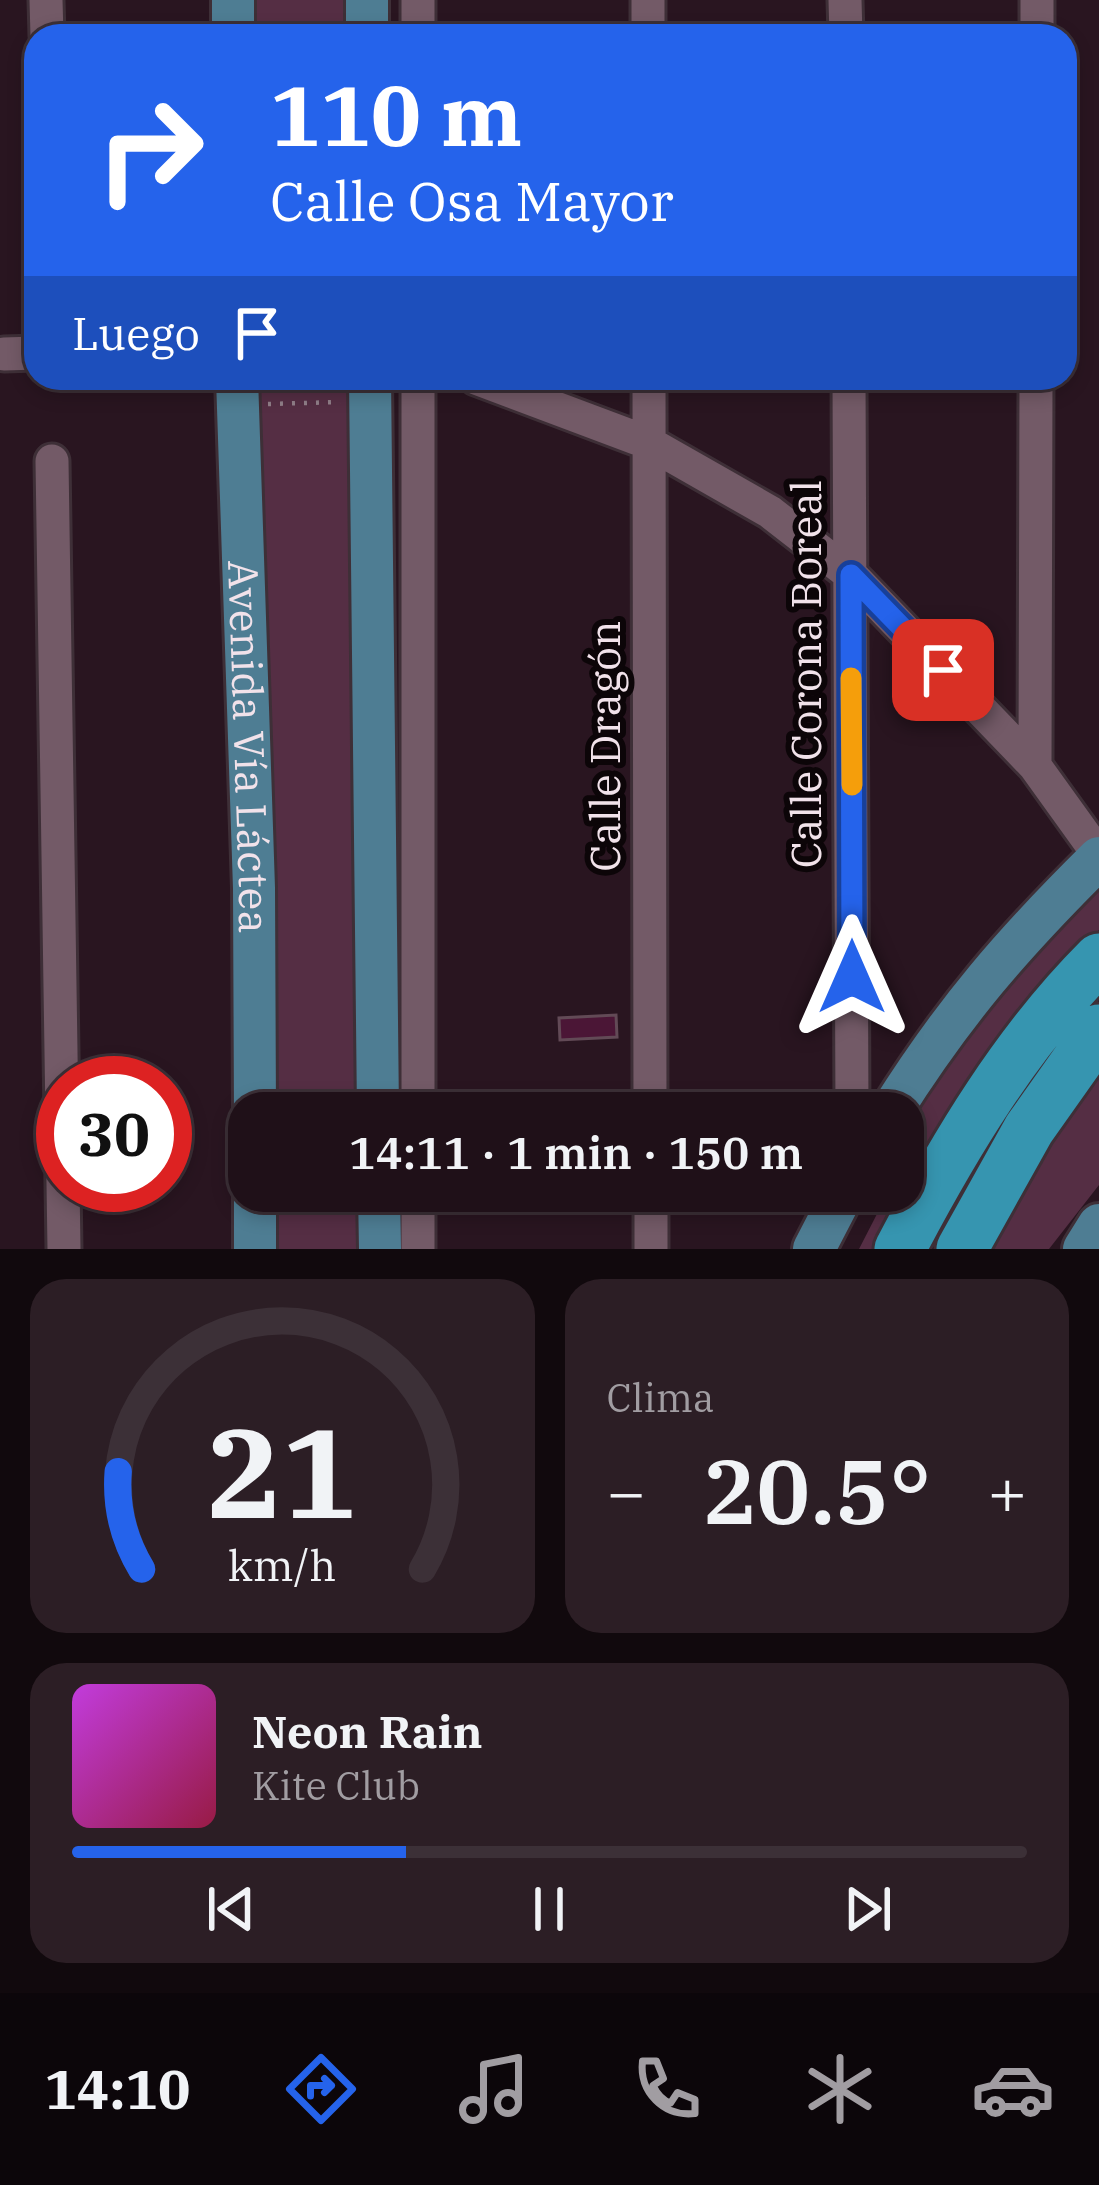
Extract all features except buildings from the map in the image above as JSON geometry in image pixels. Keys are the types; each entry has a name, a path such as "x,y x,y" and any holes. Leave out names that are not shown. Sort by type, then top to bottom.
{"highway":[{"path":"912,1227 1013,1061 1099,959"},
{"path":"967,1239 1029,1129 1099,1030"}],"main road":[{"path":"370,390 378,1092"},
{"name":"Avenida Vía Láctea","path":"237,391 254,888 255,1092"},
{"path":"904,1092 982,979 1099,857"},
{"path":"255,1212 255,1249"},
{"path":"379,1212 380,1249"},
{"path":"814,1249 833,1212"},
{"path":"843,1249 858,1212"},
{"path":"1084,1249 1099,1225"}],"street":[{"path":"418,390 418,1092"},
{"path":"508,390 649,443 770,512 851,575 1035,766 1099,857"},
{"name":"Calle Dragón","path":"649,390 650,1092"},
{"name":"Calle Corona Boreal","path":"849,390 853,1092"},
{"path":"1035,766 1036,390"},
{"path":"52,461 64,1249"},
{"path":"418,1212 418,1249"},
{"path":"651,1212 651,1249"}],"path":[{"path":"237,391 304,390"}],"shaded area":[{"path":"243,0 352,0 353,24 243,24"},
{"path":"249,390 356,390 362,1092 262,1092"},
{"path":"1099,881 1099,930 1020,1006 924,1158 924,1095 996,980"},
{"path":"1099,1065 1099,1185 1049,1249 989,1249 1018,1191"},
{"path":"263,1212 363,1212 363,1249 264,1249"},
{"path":"878,1212 896,1212 876,1249 859,1249"}],"slow traffic":[{"path":"851,678 852,785"}],"route":[{"path":"852,977 851,575 943,670"}]}
